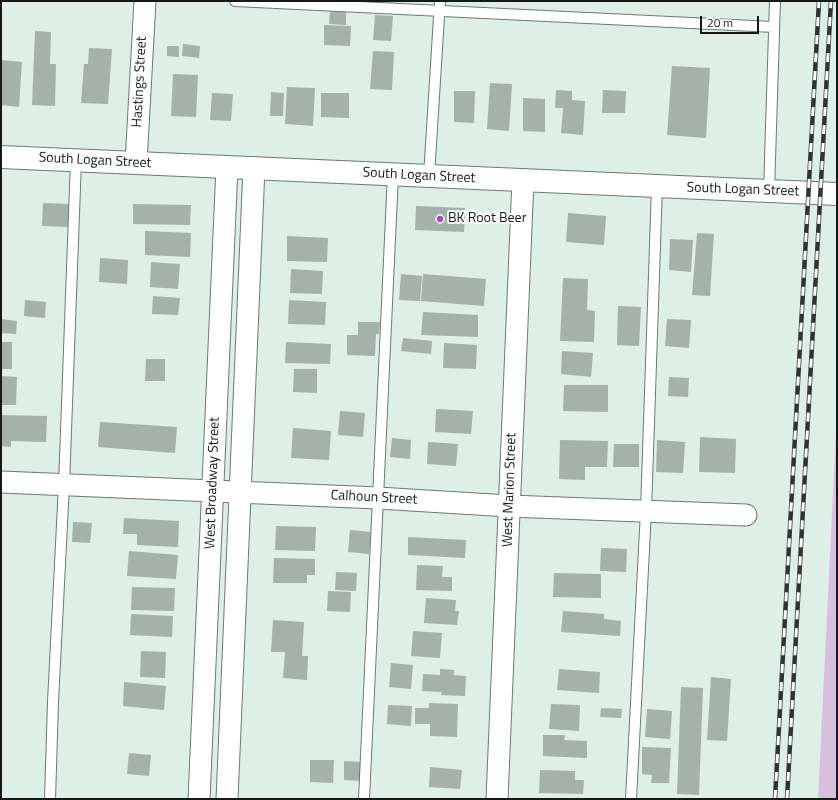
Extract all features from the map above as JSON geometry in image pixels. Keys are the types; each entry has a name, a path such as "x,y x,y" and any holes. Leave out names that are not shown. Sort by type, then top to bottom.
{"street":[{"name":"Hastings Street","path":"136,163 145,1"},
{"name":"South Logan Street","path":"1,157 837,194"},
{"name":"West Broadway Street","path":"199,799 227,167"},
{"name":"West Broadway Street","path":"227,799 254,168"},
{"name":"West Marion Street","path":"496,799 523,180"},
{"name":"Calhoun Street","path":"1,482 378,498 509,506 746,515"}],"lane":[{"path":"235,1 439,6 774,27"},
{"path":"769,191 775,1"},
{"path":"429,176 439,6"},
{"path":"50,799 53,702 64,485 76,160"},
{"path":"364,799 393,174"},
{"path":"631,799 646,511 657,186"}],"shaded area":[{"path":"837,412 837,799 818,799"}],"building":[{"path":"330,11 346,12 346,25 329,24"},
{"path":"375,15 393,16 391,41 373,40"},
{"path":"324,25 351,26 350,46 324,45"},
{"path":"35,31 51,32 50,64 56,64 55,106 32,105"},
{"path":"183,44 200,46 199,58 182,56"},
{"path":"167,46 179,46 179,57 167,56"},
{"path":"89,48 112,49 108,104 81,103 84,64 88,64"},
{"path":"373,51 394,52 392,90 370,89"},
{"path":"1,60 22,62 19,107 1,105"},
{"path":"672,66 710,68 706,138 667,135"},
{"path":"173,74 198,75 196,117 171,116"},
{"path":"490,83 512,84 509,131 487,129"},
{"path":"287,87 315,88 313,126 285,124"},
{"path":"556,90 572,91 572,100 585,101 583,135 561,133 563,108 555,108"},
{"path":"603,90 626,91 625,113 602,113"},
{"path":"454,91 475,91 474,123 454,122"},
{"path":"271,92 284,93 283,116 270,116"},
{"path":"212,93 233,94 231,121 210,120"},
{"path":"321,93 349,93 349,118 321,117"},
{"path":"523,98 545,99 545,132 523,131"},
{"path":"43,203 69,204 68,227 42,226"},
{"path":"133,204 191,205 190,225 133,224"},
{"path":"416,206 465,208 464,232 415,230"},
{"path":"568,213 606,216 604,245 566,242"},
{"path":"145,231 191,233 190,257 145,255"},
{"path":"697,233 714,234 710,296 692,295"},
{"path":"287,236 328,238 327,262 287,261"},
{"path":"670,239 693,240 691,272 669,270"},
{"path":"100,258 128,260 127,284 99,282"},
{"path":"151,262 180,264 178,289 150,287"},
{"path":"291,269 323,271 322,294 290,293"},
{"path":"401,274 422,276 420,301 399,300"},
{"path":"423,274 486,279 484,306 421,301"},
{"path":"563,278 588,279 587,310 595,311 594,342 560,341"},
{"path":"153,296 180,298 178,315 152,314"},
{"path":"25,300 46,302 45,318 24,316"},
{"path":"289,300 326,302 325,325 288,324"},
{"path":"618,306 641,307 639,346 617,345"},
{"path":"423,312 478,315 478,337 421,335"},
{"path":"1,319 17,321 16,334 1,333"},
{"path":"667,319 691,320 689,348 665,346"},
{"path":"358,322 380,322 379,334 376,334 375,356 347,355 347,335 358,335"},
{"path":"403,338 432,341 431,354 401,351"},
{"path":"1,342 12,342 12,369 1,369"},
{"path":"286,342 331,344 330,364 285,363"},
{"path":"444,343 477,345 476,369 443,368"},
{"path":"562,351 593,353 591,377 561,374"},
{"path":"146,359 165,359 165,381 145,381"},
{"path":"294,369 317,369 317,393 293,392"},
{"path":"1,376 17,377 16,405 1,405"},
{"path":"669,377 689,378 688,397 668,396"},
{"path":"564,385 608,385 608,412 563,411"},
{"path":"436,409 473,411 471,434 435,432"},
{"path":"340,411 365,413 363,437 338,435"},
{"path":"1,415 47,416 46,442 11,441 11,447 1,446"},
{"path":"100,422 177,427 175,453 98,447"},
{"path":"293,428 331,431 329,460 291,458"},
{"path":"700,437 736,439 735,473 699,472"},
{"path":"392,438 411,440 410,459 390,457"},
{"path":"560,440 608,441 607,467 585,467 585,480 559,479"},
{"path":"657,440 685,442 683,473 656,472"},
{"path":"428,442 458,444 456,466 427,464"},
{"path":"614,444 639,444 639,467 613,467"},
{"path":"124,518 179,521 178,547 137,545 137,534 123,534"},
{"path":"73,522 92,523 90,543 72,542"},
{"path":"276,526 316,527 315,551 275,550"},
{"path":"350,530 371,532 369,554 348,552"},
{"path":"408,537 466,540 465,558 408,555"},
{"path":"601,548 627,549 626,572 600,571"},
{"path":"129,551 178,555 176,579 127,576"},
{"path":"274,558 315,559 315,575 307,575 307,583 273,583"},
{"path":"417,565 443,566 442,577 452,577 452,591 416,590"},
{"path":"336,572 357,573 356,591 335,590"},
{"path":"554,573 601,574 601,598 553,597"},
{"path":"132,587 175,588 174,611 131,610"},
{"path":"328,591 351,592 350,612 327,611"},
{"path":"426,598 456,600 455,611 459,611 457,625 424,623"},
{"path":"563,611 604,614 604,619 621,621 620,636 561,632"},
{"path":"131,614 173,616 172,637 130,635"},
{"path":"273,620 304,622 302,656 308,656 307,680 283,678 285,652 271,652"},
{"path":"413,631 442,633 440,658 411,656"},
{"path":"141,651 166,652 165,678 140,677"},
{"path":"391,663 413,665 411,689 389,687"},
{"path":"440,669 454,670 454,675 466,676 465,696 441,695 442,692 422,691 423,674 440,675"},
{"path":"559,669 600,672 599,693 557,690"},
{"path":"711,677 731,679 727,741 707,740"},
{"path":"124,682 166,686 164,710 123,706"},
{"path":"681,687 703,688 699,795 677,794"},
{"path":"429,703 458,704 457,737 430,736 430,724 415,724 415,708 429,708"},
{"path":"551,704 580,705 579,731 549,729"},
{"path":"388,705 412,706 411,726 387,724"},
{"path":"601,708 622,709 621,718 600,717"},
{"path":"647,709 672,711 670,739 645,737"},
{"path":"543,735 565,735 564,740 587,741 587,758 543,756"},
{"path":"642,747 671,748 669,783 651,783 652,775 642,774"},
{"path":"129,753 151,755 149,776 127,774"},
{"path":"310,760 334,760 333,783 310,782"},
{"path":"344,761 363,762 363,781 344,780"},
{"path":"430,767 462,770 460,789 429,787"},
{"path":"540,770 575,771 575,780 584,780 583,794 539,793"}],"railway":[{"path":"775,799 819,1"},
{"path":"787,799 831,1"}],"place":[{"name":"BK Root Beer","path":"440,219"}]}
